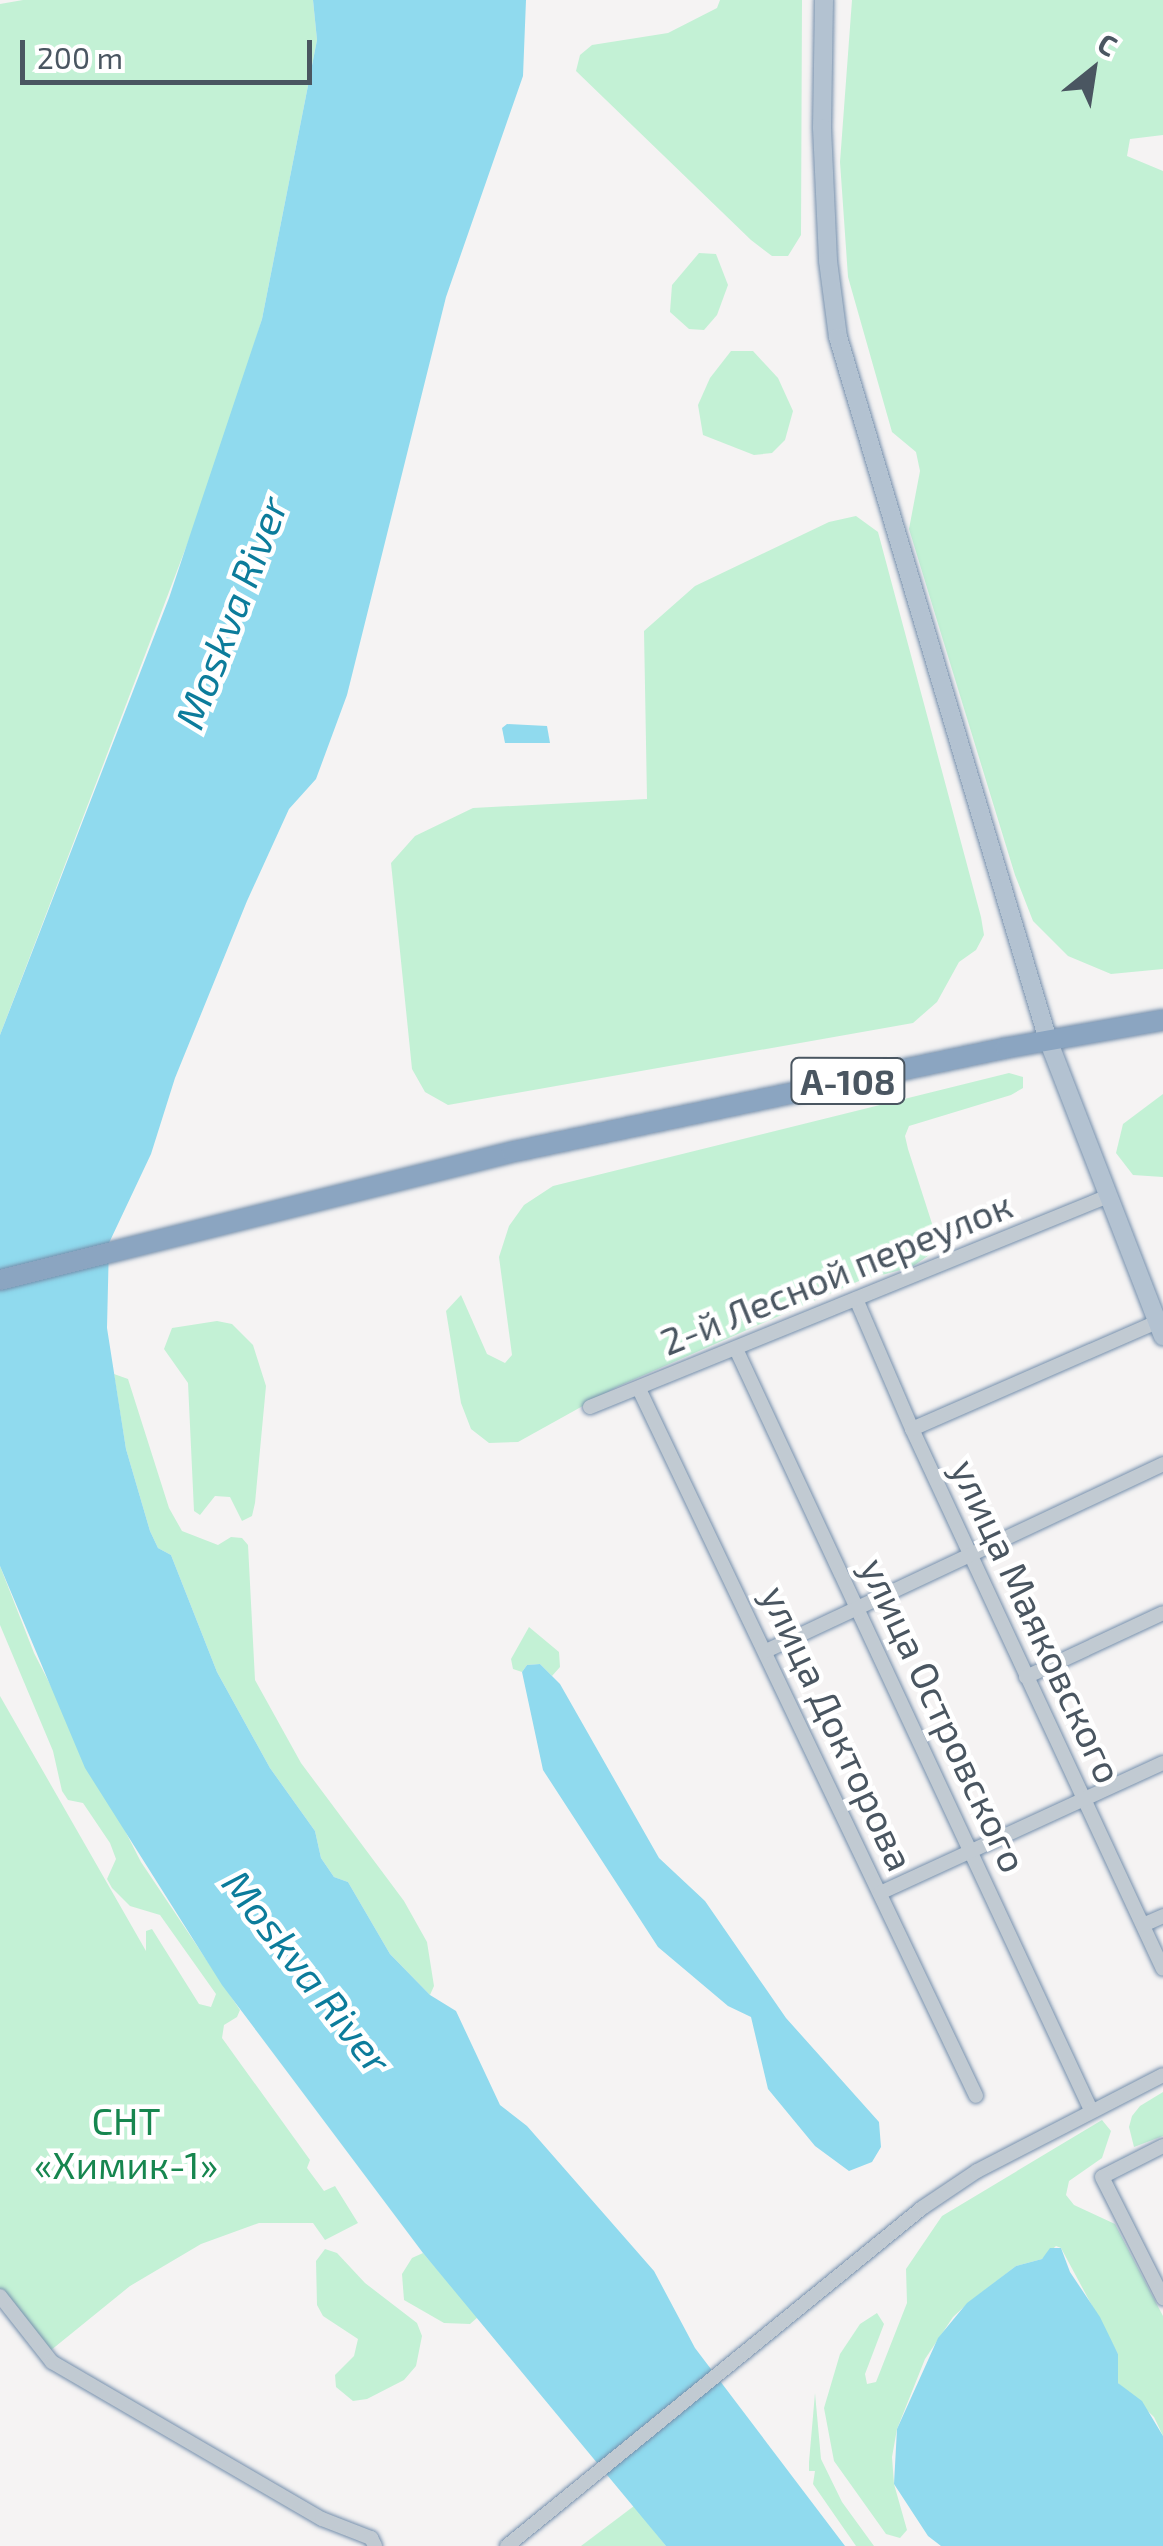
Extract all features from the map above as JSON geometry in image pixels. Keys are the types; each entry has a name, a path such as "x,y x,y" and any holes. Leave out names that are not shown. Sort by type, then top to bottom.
{"highway":[{"name":"А-108","path":"0,1280 243,1216 512,1152 1048,1040 1163,1020"}],"main road":[{"path":"824,0 822,147 828,261 838,337 1048,1040 1106,1198 1160,1329"}],"street":[{"name":"2-й Лесной переулок","path":"590,1407 1106,1198"},
{"name":"улица Маяковского","path":"856,1299 912,1430 1163,1969"},
{"path":"912,1430 1160,1329"},
{"name":"улица Островского","path":"736,1349 860,1607 1091,2110"},
{"name":"улица Докторова","path":"639,1389 976,2096"},
{"path":"766,1651 1163,1464"},
{"path":"1026,1678 1163,1613"},
{"path":"880,1893 1163,1764"},
{"path":"1143,1925 1163,1916"},
{"path":"507,2546 860,2256 977,2170 1163,2075"},
{"path":"1163,2146 1102,2177 1163,2298"},
{"path":"0,2296 52,2362 322,2519 371,2538 375,2546"}],"green space":[{"path":"23,0 313,0 317,40 262,319 217,466 0,1035 0,4"},
{"path":"720,0 802,0 801,235 788,256 772,256 751,240 576,71 580,55 592,45 668,33 717,8"},
{"path":"852,0 1163,0 1163,135 1130,139 1127,156 1163,171 1163,969 1111,974 1068,956 1033,921 1015,875 909,529 920,471 916,452 892,432 848,277 840,162"},
{"path":"699,253 716,254 728,285 717,315 704,330 689,329 670,312 672,285"},
{"path":"731,351 753,351 778,378 793,411 785,440 772,453 754,455 703,435 698,405 710,378"},
{"path":"856,516 878,532 981,917 984,935 976,950 959,962 937,1002 913,1023 448,1105 425,1092 412,1069 391,863 415,836 473,808 647,799 644,631 695,586 829,522"},
{"path":"1009,1073 1023,1077 1023,1088 909,1126 905,1136 908,1149 936,1236 932,1253 912,1267 859,1281 617,1387 518,1442 489,1443 471,1429 461,1403 446,1311 461,1295 487,1354 505,1363 512,1355 499,1257 509,1226 524,1205 553,1186"},
{"path":"1163,1094 1163,1177 1133,1175 1116,1153 1123,1124"},
{"path":"217,1321 232,1324 253,1345 266,1386 255,1503 252,1516 242,1521 230,1497 215,1496 200,1515 194,1511 188,1383 164,1349 172,1328"},
{"path":"114,1374 128,1379 169,1508 182,1531 218,1545 231,1537 242,1538 248,1545 255,1680 301,1763 404,1901 427,1942 434,1986 430,1995 390,1954 348,1882 334,1877 321,1858 315,1831 270,1768 217,1672 171,1555 158,1548 150,1531 126,1449"},
{"name":"СНТ «Химик-1»","path":"0,1566 34,1653 141,1862 240,2010 237,2017 224,2025 222,2038 310,2160 307,2168 324,2191 335,2186 358,2223 325,2240 313,2223 259,2223 201,2244 130,2286 45,2355 0,2304 0,1696 146,1951 146,1931 152,1929 199,2004 211,2007 216,1994 160,1915 130,1906 112,1888 107,1879 116,1859 110,1843 83,1803 68,1800 62,1791 53,1751 0,1625"},
{"path":"529,1627 559,1652 560,1667 552,1676 540,1664 527,1665 522,1672 513,1669 511,1659"},
{"path":"1163,2092 1163,2136 1134,2147 1129,2127 1132,2116 1140,2106"},
{"path":"1102,2120 1111,2131 1102,2158 1069,2181 1066,2195 1074,2205 1115,2224 1163,2316 1163,2436 1154,2417 1118,2383 1118,2354 1061,2248 1056,2246 1042,2259 1016,2266 967,2304 953,2317 925,2359 897,2429 892,2457 894,2484 907,2530 900,2538 886,2534 834,2461 824,2408 840,2354 860,2324 877,2313 884,2324 865,2374 867,2384 876,2382 907,2303 906,2269 942,2216"},
{"path":"325,2249 337,2253 365,2283 417,2323 422,2336 416,2366 404,2380 367,2399 353,2401 336,2387 335,2375 354,2356 358,2339 323,2316 317,2305 316,2261"},
{"path":"423,2253 478,2317 470,2324 444,2323 404,2300 402,2274 412,2258"},
{"path":"815,2393 821,2459 842,2502 874,2546 856,2546 813,2484 815,2471 809,2471 809,2462"},
{"path":"634,2506 666,2546 581,2546"}],"water":[{"name":"Moskva River","path":"313,0 526,0 523,76 446,297 347,695 316,779 289,809 247,901 175,1078 151,1154 109,1243 107,1328 126,1449 150,1531 158,1548 171,1555 217,1672 270,1768 315,1831 321,1858 334,1877 348,1882 390,1954 430,1995 456,2011 500,2105 527,2126 654,2271 695,2348 845,2546 666,2546 423,2253 222,1985 85,1768 0,1566 0,1035 169,598 262,319 317,40"},
{"path":"507,724 547,726 550,743 505,743 502,728"},
{"path":"540,1664 560,1684 659,1858 705,1901 786,2018 879,2122 881,2147 872,2162 849,2171 815,2146 768,2089 751,2017 728,2006 658,1947 543,1770 522,1672 527,1665"},
{"path":"1050,2248 1061,2248 1070,2272 1100,2317 1118,2354 1118,2383 1142,2401 1163,2436 1163,2546 941,2546 928,2536 894,2484 897,2429 938,2338 967,2303 1016,2266 1042,2259"}]}
